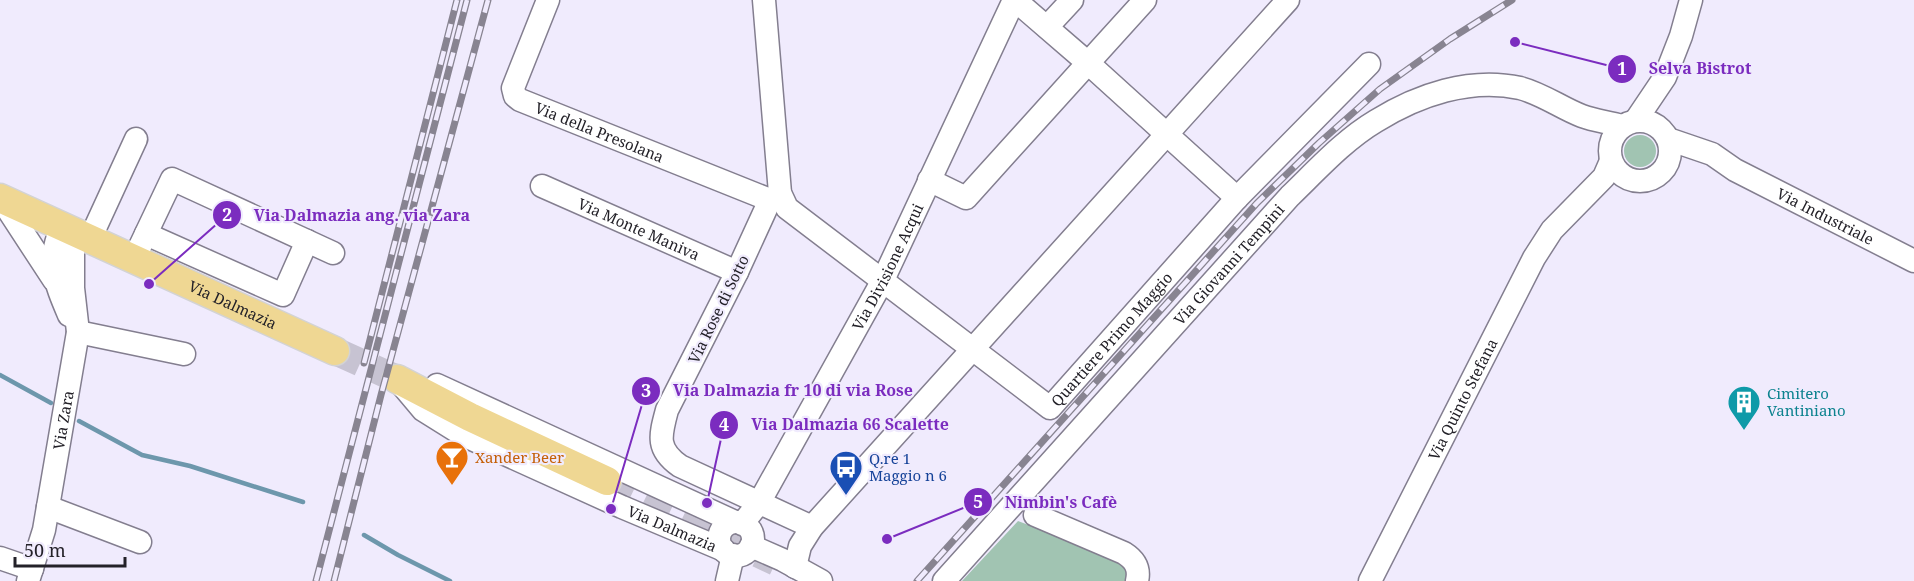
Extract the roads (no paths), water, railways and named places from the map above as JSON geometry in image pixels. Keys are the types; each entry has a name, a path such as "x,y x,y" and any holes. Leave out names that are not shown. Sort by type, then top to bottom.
{"main road":[{"name":"Via Dalmazia","path":"0,199 335,351"},
{"path":"397,379 470,417 607,481"}],"street":[{"name":"Via della Presolana","path":"548,0 513,88 515,96 520,100 775,196"},
{"name":"Via Rose di Sotto","path":"759,503 680,466 669,458 661,444 667,410 775,196 764,0"},
{"path":"1015,0 1238,198"},
{"name":"Via Divisione Acqui","path":"736,550 720,542 721,532 729,524 738,523 759,503 883,280 1015,0"},
{"path":"1047,27 1072,0"},
{"path":"929,180 966,198 1145,0"},
{"path":"795,567 800,546 812,527 1288,0"},
{"path":"1665,77 1665,134 1671,149 1669,159 1665,168 1651,179 1633,180 1624,177 1616,170 1610,156 1611,141 1629,123 1665,77 1681,36 1691,0"},
{"name":"Quartiere Primo Maggio","path":"775,196 787,208 1050,408 1238,198 1369,63"},
{"name":"Via Giovanni Tempini","path":"944,581 1290,195 1375,121 1405,105 1435,93 1468,86 1497,84 1537,93 1582,116 1629,123"},
{"name":"Via Giovanni Tempini","path":"1582,116 1610,156"},
{"path":"1629,123 1649,122 1665,134"},
{"name":"Via Industriale","path":"1665,134 1712,154 1735,170 1914,261"},
{"path":"93,241 136,139"},
{"name":"Via Quinto Stefana","path":"1370,581 1534,258 1552,230 1596,188 1604,177 1610,156"},
{"name":"Via Industriale","path":"1665,168 1694,161 1735,170"},
{"path":"146,234 172,179 333,253"},
{"name":"Via Quinto Stefana","path":"1560,221 1633,180"},
{"name":"Via Monte Maniva","path":"542,186 737,272"},
{"path":"0,199 56,283 78,332 184,354"},
{"path":"56,283 53,257 93,241 146,234 283,295 307,241"},
{"name":"Via Zara","path":"30,575 44,530 78,332 73,280 73,242 93,241 93,253 89,257 76,305"},
{"name":"Via Dalmazia","path":"397,379 432,383 738,523"},
{"name":"Via Dalmazia","path":"397,379 423,410 463,435 622,507 736,550 795,567 821,581"},
{"name":"Via Dalmazia","path":"622,507 638,477"},
{"path":"759,503 812,527"},
{"path":"48,507 140,542"},
{"path":"1035,515 1134,558 1138,568 1137,581"},
{"name":"Via Dalmazia","path":"727,581 736,550"},
{"path":"0,558 30,575"}],"waterway":[{"path":"0,375 51,403"},
{"path":"79,421 142,455 190,466 303,502"},
{"path":"364,535 450,581"}],"tunnel":[{"path":"335,351 397,379"},
{"path":"607,481 776,562"}],"railway":[{"path":"364,363 457,0"},
{"path":"316,581 467,0"},
{"path":"334,581 381,395 488,0"},
{"path":"917,581 1257,203 1319,143 1380,89 1450,39 1512,0"}],"place":[{"name":"Selva Bistrot","path":"1515,42"},
{"name":"Via Dalmazia ang. via Zara","path":"149,284"},
{"name":"Cimitero Vantiniano","path":"1744,431"},
{"name":"Xander Beer","path":"452,486"},
{"name":"Q.re 1 Maggio n 6","path":"846,496"},
{"name":"Via Dalmazia 66 Scalette","path":"707,503"},
{"name":"Via Dalmazia fr 10 di via Rose","path":"611,509"},
{"name":"Nimbin's Cafè","path":"887,539"}]}
